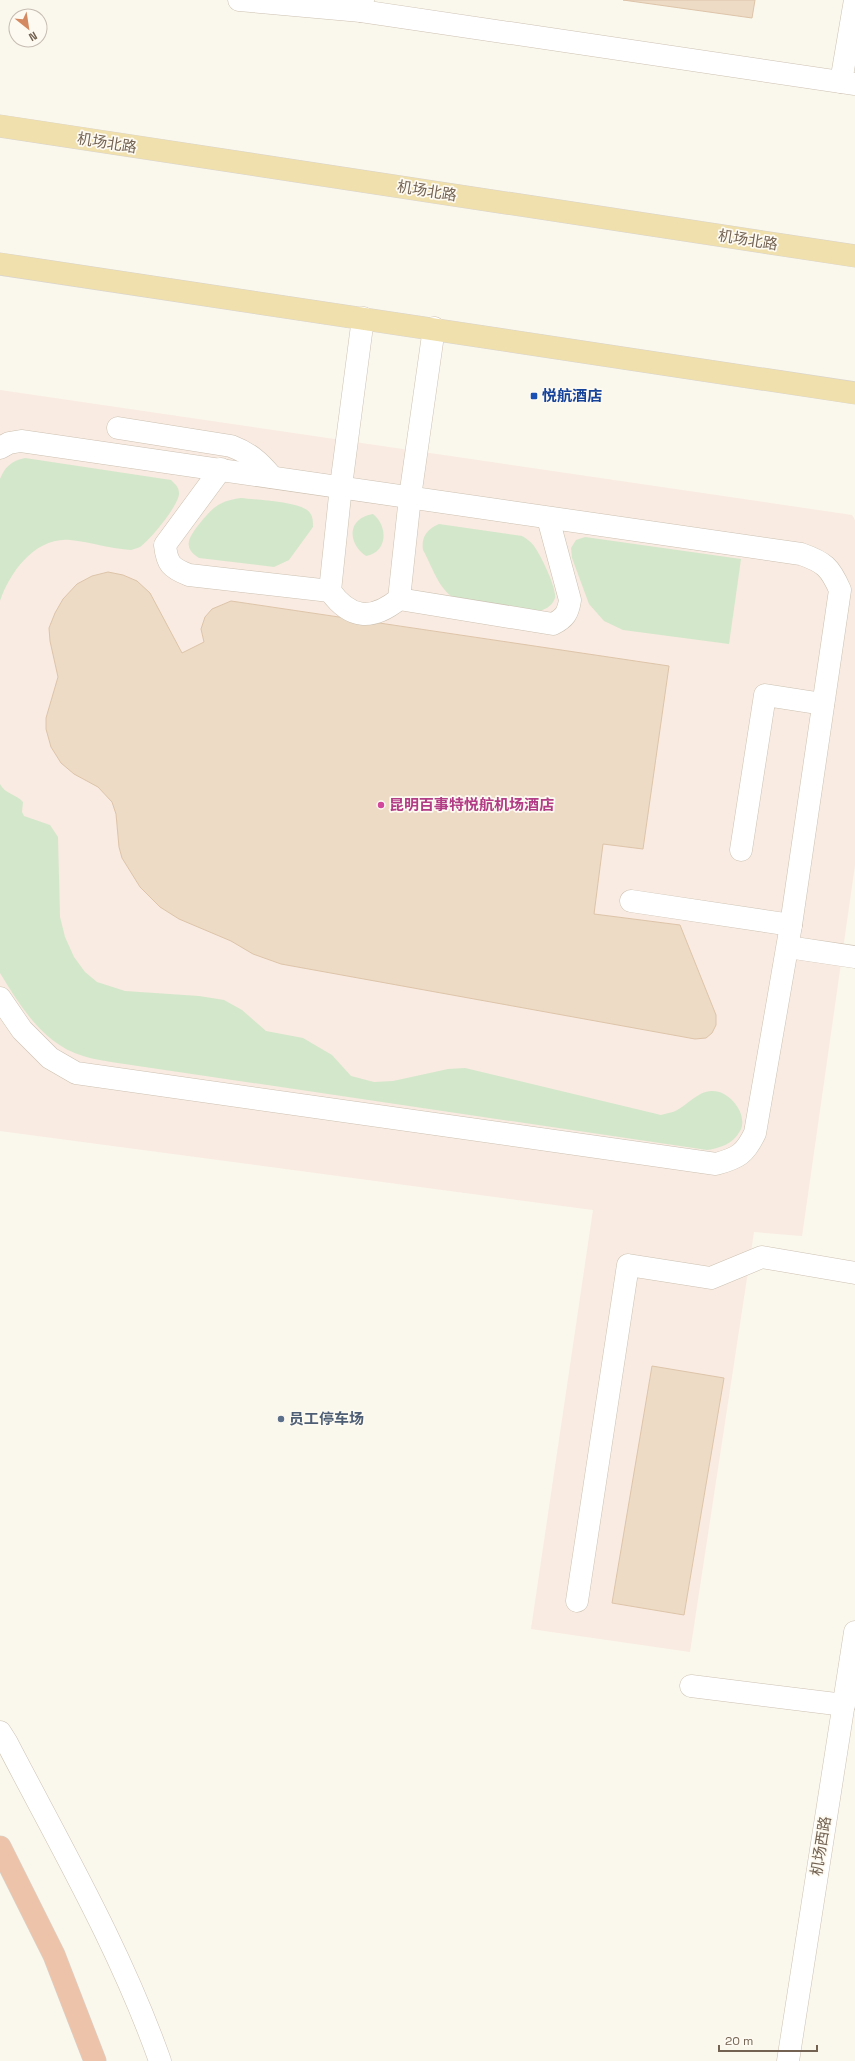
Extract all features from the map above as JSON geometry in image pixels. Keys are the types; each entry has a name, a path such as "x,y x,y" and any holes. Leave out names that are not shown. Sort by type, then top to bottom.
{"highway":[{"path":"0,1847 54,1955 95,2061"}],"main road":[{"name":"机场北路","path":"0,126 849,258"},
{"path":"0,264 434,328 855,393"},
{"path":"814,387 848,382 855,377"}],"street":[{"path":"239,0 362,6 848,83 855,0"},
{"path":"363,318 341,486 330,590 339,603 352,612 369,615 386,610 399,600 410,497 434,328"},
{"path":"118,428 231,446 248,452 260,462 272,477"},
{"path":"0,448 8,443 21,441 341,486 548,518 801,554 821,561 832,573 840,590 788,947 755,1133 748,1149 735,1159 716,1164 76,1072 50,1058 22,1030 0,998"},
{"path":"222,469 165,545 167,558 174,569 189,575 330,590"},
{"path":"399,600 553,624 562,620 568,612 570,600 548,518"},
{"path":"741,850 765,695 823,704"},
{"path":"631,901 791,925"},
{"path":"788,947 855,957"},
{"path":"577,1602 628,1265 711,1278 762,1257 855,1273"},
{"name":"机场西路","path":"788,2061 855,1632"},
{"path":"691,1686 844,1705"},
{"path":"0,1732 107,1936 147,2023 160,2061"}],"shaded area":[{"name":"昆明百事特悦航机场酒店","path":"0,390 852,515 855,520 855,865 802,1236 754,1232 690,1652 531,1629 593,1210 0,1131"}],"green space":[{"path":"25,458 171,480 178,489 178,498 164,522 145,543 138,548 131,550 70,540 46,544 35,550 17,568 4,590 0,601 0,479 9,465"},
{"path":"241,498 267,500 289,504 305,509 310,513 313,527 289,560 274,567 199,558 193,554 190,550 189,541 196,528 209,512 223,503"},
{"path":"373,514 381,525 383,532 382,544 373,554 366,556 355,545 353,538 354,526 358,520 364,516"},
{"path":"439,524 522,536 537,550 544,563 555,593 555,598 552,604 545,609 536,612 454,598 448,594 436,576 423,550 424,537 431,528"},
{"path":"585,537 741,559 729,644 623,630 604,621 589,604 572,558 571,548 576,540"},
{"path":"0,784 5,790 23,802 22,812 24,816 50,825 58,837 60,917 65,937 74,957 85,972 97,982 125,991 199,996 224,1000 242,1010 266,1031 303,1038 332,1055 351,1076 374,1082 393,1081 448,1069 465,1068 661,1115 678,1110 702,1093 713,1091 726,1095 736,1105 742,1118 740,1131 734,1139 726,1145 707,1150 111,1062 86,1057 69,1050 56,1043 34,1022 0,973"}],"building":[{"path":"623,0 755,0 752,18"},
{"name":"昆明百事特悦航机场酒店","path":"108,572 123,575 137,581 150,593 182,653 204,642 201,629 205,617 212,609 231,601 669,666 643,849 603,844 594,914 680,925 716,1015 716,1025 712,1033 706,1038 695,1039 281,964 253,954 231,941 179,919 160,907 140,887 122,858 119,847 116,814 112,802 98,787 74,774 61,763 51,747 46,729 46,718 58,677 50,641 49,628 63,599 77,584 92,576"},
{"path":"652,1366 724,1378 684,1615 612,1603"}],"place":[{"name":"悦航酒店","path":"534,396"},
{"name":"昆明百事特悦航机场酒店","path":"381,805"},
{"name":"员工停车场","path":"281,1419"}]}
